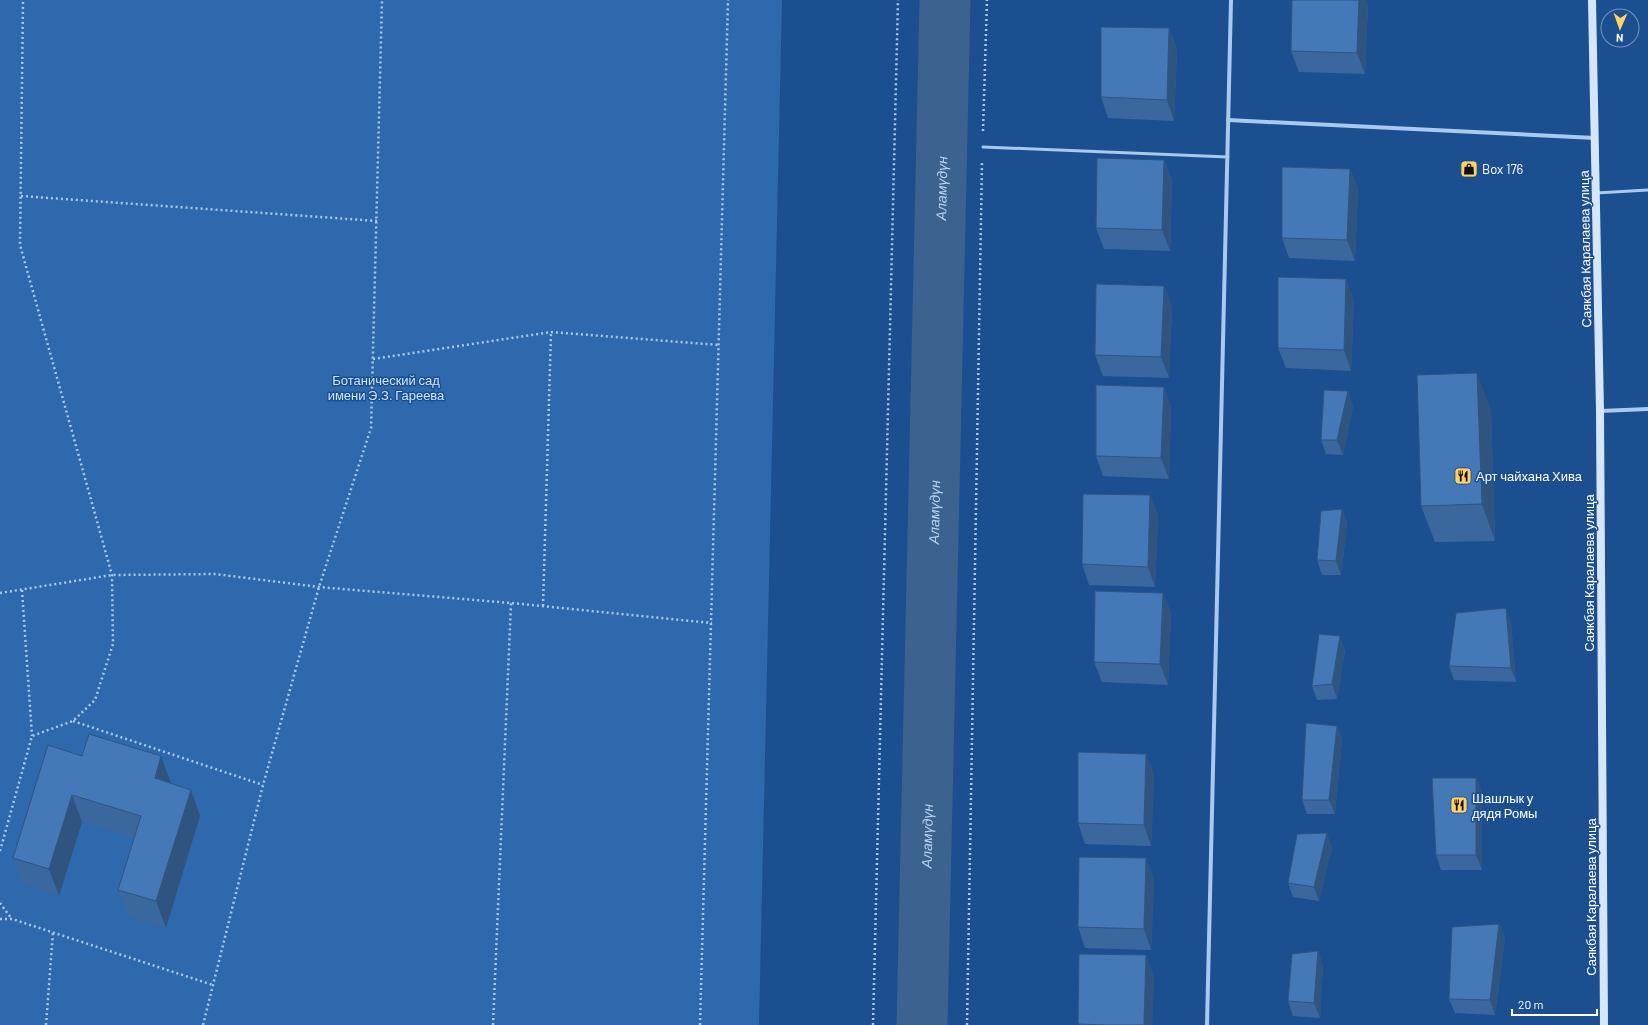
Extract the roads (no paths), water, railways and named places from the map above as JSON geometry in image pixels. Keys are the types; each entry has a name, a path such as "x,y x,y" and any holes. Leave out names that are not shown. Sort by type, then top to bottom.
{"main road":[{"name":"Саякбая Каралаева улица","path":"1592,0 1600,411 1604,1025"}],"street":[{"path":"1207,1025 1231,0"},
{"path":"1228,120 1595,138"},
{"path":"1600,411 1648,409"}],"lane":[{"path":"983,148 1228,157"},
{"path":"1596,193 1648,190"}],"waterway":[{"name":"Аламүдүн","path":"922,1025 945,0"}],"place":[{"name":"Box 176","path":"1469,169"},
{"name":"Арт чайхана Хива","path":"1463,476"},
{"name":"Шашлык у дядя Ромы","path":"1459,805"}],"park label":[{"name":"Ботанический сад имени Э.З. Гареева","path":"386,388"}]}
